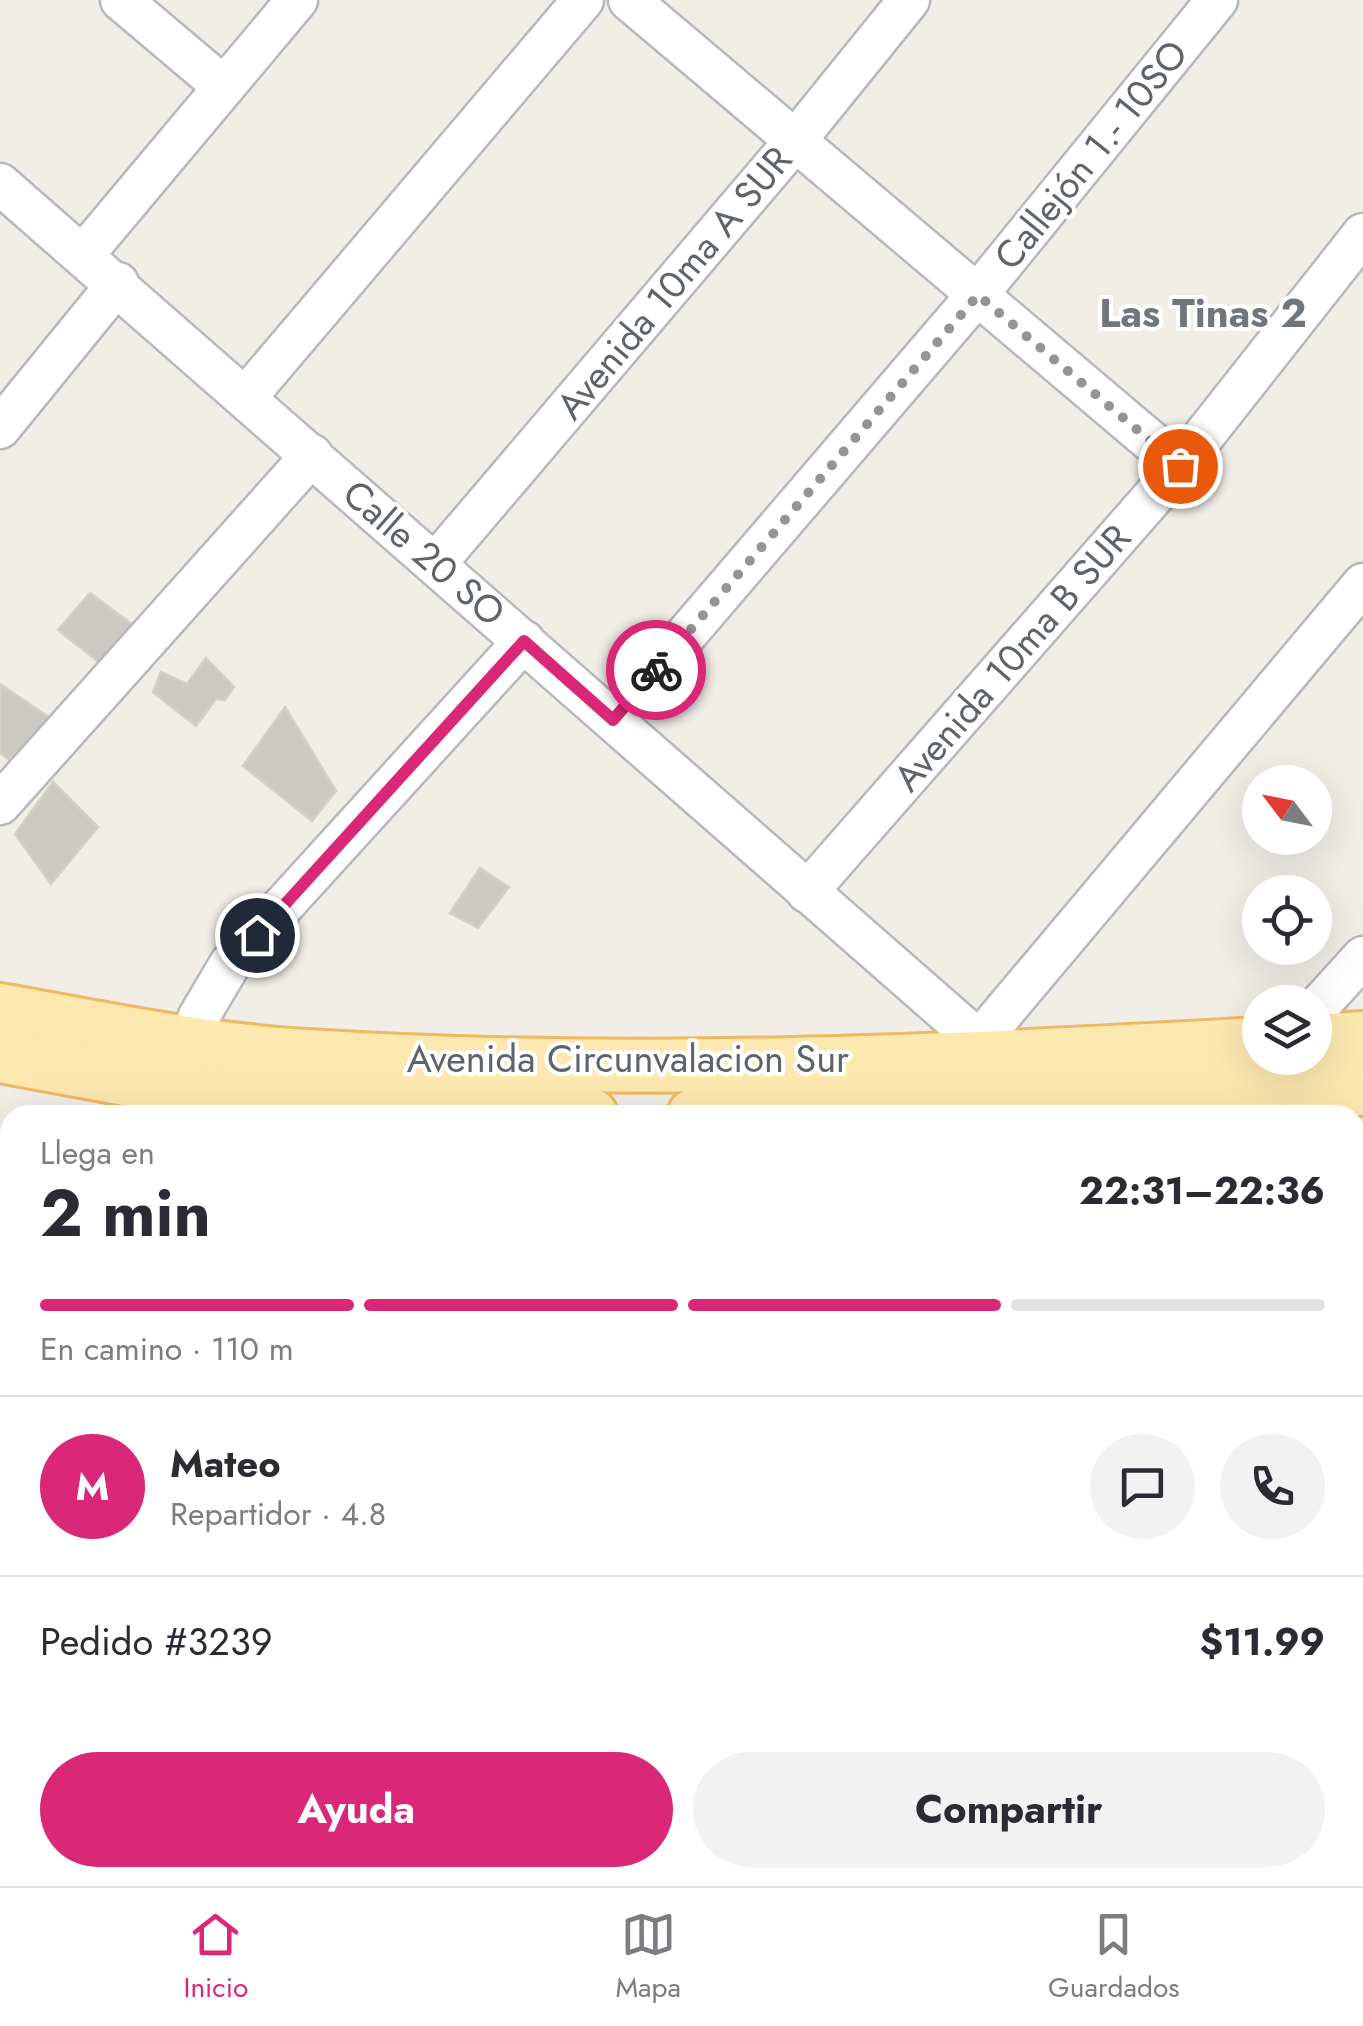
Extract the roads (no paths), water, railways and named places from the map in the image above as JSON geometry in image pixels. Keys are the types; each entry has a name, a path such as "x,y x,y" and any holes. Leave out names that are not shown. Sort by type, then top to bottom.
{"main road":[{"name":"Avenida Circunvalacion Sur","path":"0,1010 195,1084 306,1056 1242,1074"},
{"path":"1332,1039 1363,1038"},
{"name":"Avenida Circunvalacion Sur","path":"754,1105 983,1067 1242,1045"},
{"name":"Avenida Circunvalacion Sur","path":"0,1056 344,1105"},
{"name":"Avenida Circunvalacion Sur","path":"1284,1075 1363,1089"}],"street":[{"path":"121,0 224,87"},
{"path":"84,254 297,0"},
{"path":"246,396 582,0"},
{"path":"629,0 1180,466"},
{"name":"Avenida 10ma A SUR","path":"436,563 795,141 909,0"},
{"name":"Callejón 1.- 10SO","path":"613,720 978,295 1218,0"},
{"name":"Calle 20 SO","path":"0,184 118,283 807,892 983,1067"},
{"name":"Avenida 10ma B SUR","path":"807,892 1180,466 1363,234"},
{"path":"0,428 118,283"},
{"path":"7,783 312,454"},
{"path":"983,1067 1363,584"},
{"path":"195,1084 198,1018 230,964 524,641"},
{"path":"1332,991 1363,957"}],"district":[{"name":"Las Tinas 2","path":"1203,313"}]}
